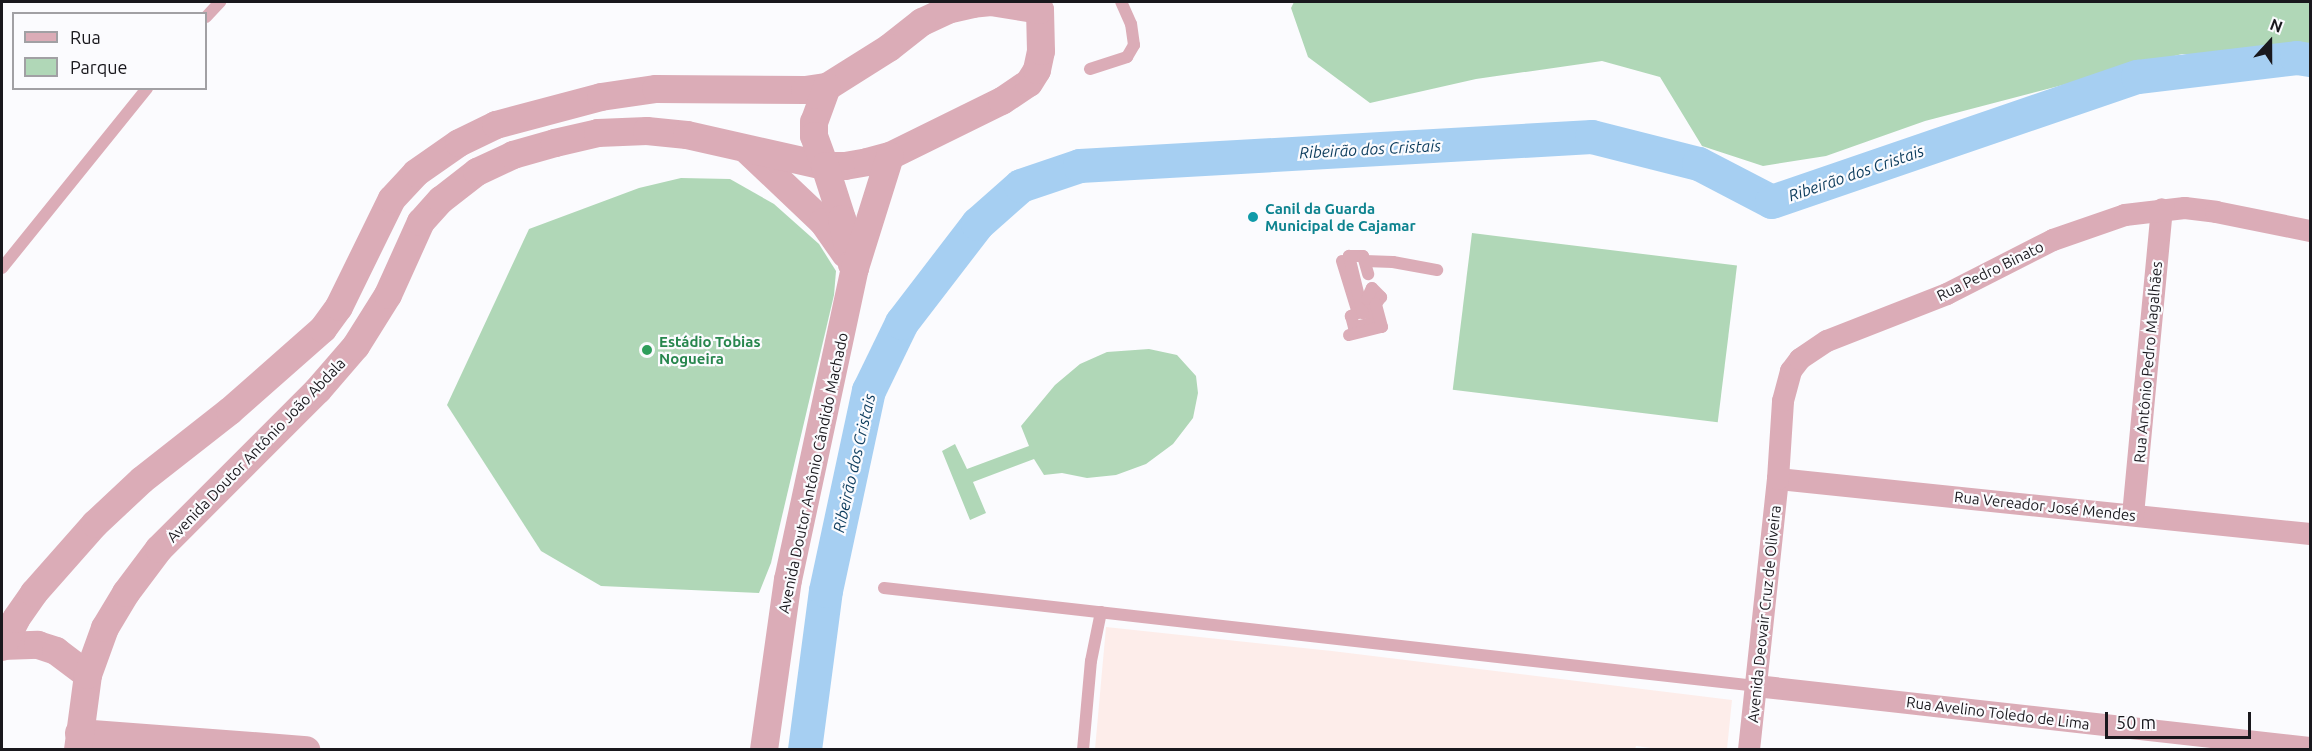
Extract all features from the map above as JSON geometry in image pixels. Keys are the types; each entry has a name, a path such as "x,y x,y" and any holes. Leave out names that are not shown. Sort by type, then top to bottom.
{"street":[{"path":"2,647 34,593 95,524 142,480 230,411 323,329 339,307 392,199 416,173 459,143 496,125 601,97 656,89 794,90 827,87 890,48 929,12 973,3 991,2 1040,6 1041,51 1037,70 1029,83 1002,101 890,156 844,166 825,166"},
{"name":"Avenida Doutor Antônio Cândido Machado","path":"827,87 814,122 814,136 842,219 854,266"},
{"name":"Avenida Doutor Antônio João Abdala","path":"79,741 88,675 105,628 126,593 159,549 318,390 356,346 388,295 413,235 441,200 477,172 513,155 598,134 657,132 687,135 825,166"},
{"path":"744,147 823,222 854,266"},
{"name":"Avenida Doutor Antônio Cândido Machado","path":"764,750 788,580 854,266 890,156"},
{"name":"Rua Pedro Binato","path":"1778,479 1786,386 1800,358 1827,340 1947,294 2073,232 2126,215 2162,209 2216,212 2310,231"},
{"name":"Rua Antônio Pedro Magalhães","path":"2133,515 2162,209"},
{"name":"Rua Vereador José Mendes","path":"1778,479 2310,534"},
{"name":"Avenida Deovair Cruz de Oliveira","path":"1749,750 1778,479"},
{"path":"2,647 38,645 56,651 88,675"},
{"name":"Rua Avelino Toledo de Lima","path":"1756,686 2310,748"},
{"path":"79,741 306,750"}],"lane":[{"path":"207,16 220,2"},
{"path":"1090,69 1127,57 1134,45 1131,24 1121,2"},
{"path":"2,268 145,90"},
{"path":"1342,261 1358,313 1351,316 1354,327 1373,324 1370,312 1363,313 1349,256 1363,256 1368,274 1363,279 1364,284 1372,288 1367,299 1372,304 1376,304 1382,327 1349,336"},
{"path":"1365,261 1394,262 1437,270"},
{"path":"884,588 1756,686"},
{"path":"1083,750 1091,661 1101,612"}],"shaded area":[{"path":"1106,627 1332,651 1732,700 1727,749 1665,750 1636,746 1635,750 1095,749"}],"green space":[{"path":"1294,2 2310,2 2310,60 2182,54 1925,121 1826,156 1763,166 1702,146 1660,77 1602,61 1476,79 1370,103 1308,57 1291,8"},
{"name":"Estádio Tobias Nogueira","path":"681,178 730,179 774,204 819,244 836,271 834,295 771,563 759,593 601,586 541,551 447,405 529,229 639,188"},
{"path":"1472,233 1737,266 1718,422 1453,390"},
{"path":"1149,349 1177,355 1196,376 1198,393 1193,418 1173,444 1146,464 1116,475 1087,478 1062,473 1044,475 1034,459 973,482 986,513 970,520 942,451 955,444 967,469 1029,446 1021,426 1055,385 1080,364 1107,352"}],"waterway":[{"name":"Ribeirão dos Cristais","path":"805,750 826,591 869,391 902,323 978,224 1021,186 1080,166 1592,137 1699,164 1772,202 2138,77 2297,58 2310,60"}],"place":[{"name":"Canil da Guarda Municipal de Cajamar","path":"1253,217"},
{"name":"Estádio Tobias Nogueira","path":"647,350"}]}
